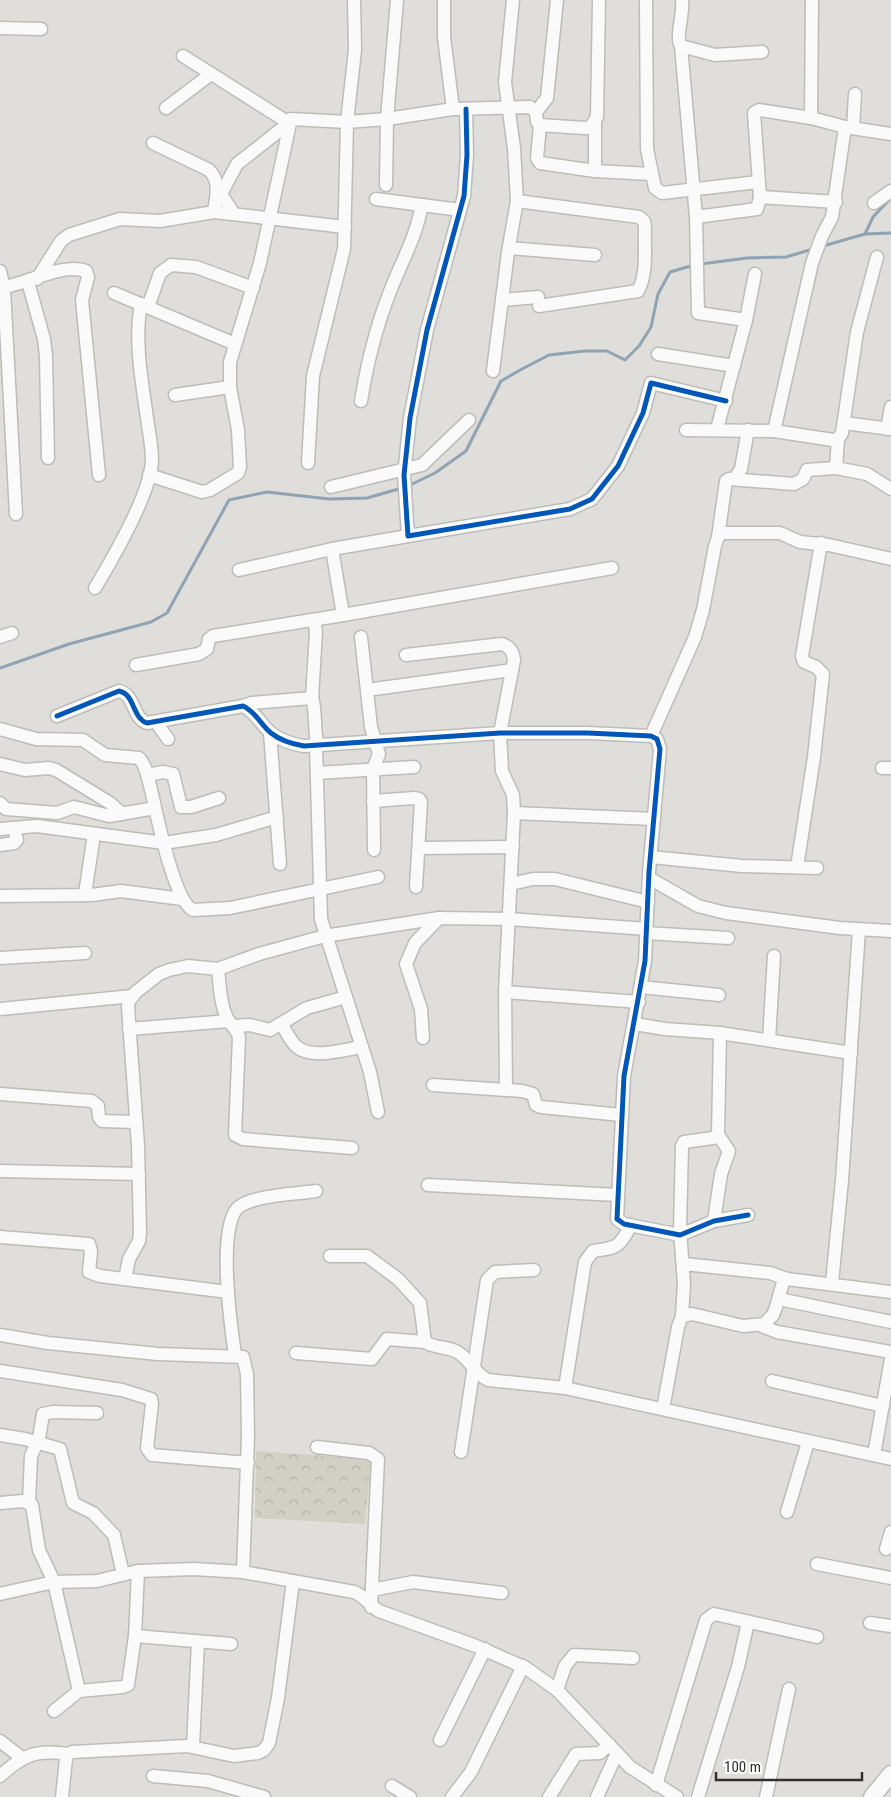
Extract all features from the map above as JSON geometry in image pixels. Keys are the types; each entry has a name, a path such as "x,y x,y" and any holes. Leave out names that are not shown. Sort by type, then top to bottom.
{"main road":[{"path":"872,1797 891,1774"}],"street":[{"path":"308,463 313,376 323,331 344,257 347,122 355,50 354,0"},
{"path":"386,185 387,119 398,0"},
{"path":"408,536 405,473 410,418 427,330 460,210 466,179 459,109 444,37 444,0"},
{"path":"493,371 508,248 517,201 514,148 507,108 505,82 514,0"},
{"path":"557,0 547,98 536,112 537,122 540,125 537,158 540,162 595,171 651,174"},
{"path":"595,171 599,0"},
{"path":"646,0 647,150 651,174 658,192 758,182"},
{"path":"682,0 683,17 678,39 681,46 696,217 698,313 746,320"},
{"path":"811,118 812,0"},
{"path":"0,28 41,29"},
{"path":"681,46 714,55 762,52"},
{"path":"183,56 288,123"},
{"path":"166,108 211,74"},
{"path":"774,431 812,263 822,236 830,225 836,202 855,94"},
{"path":"234,214 221,194 237,164 291,119 296,117 347,122 387,119 459,109 530,107 536,112"},
{"path":"696,217 757,209 760,196 754,113 759,110 891,134"},
{"path":"149,474 202,492 210,490 238,473 240,467 238,430 230,387 230,362 253,288 288,123"},
{"path":"540,125 590,128 595,124"},
{"path":"152,143 210,170 218,183 214,212"},
{"path":"874,203 891,191"},
{"path":"760,196 836,202"},
{"path":"376,199 460,210"},
{"path":"502,300 538,302 638,290 644,269 645,227 644,221 638,217 517,201"},
{"path":"361,401 370,354 398,271 414,238 422,205"},
{"path":"48,458 45,348 32,280 61,241 68,235 82,229 120,219 160,221 214,212 268,220 345,227"},
{"path":"508,248 595,255"},
{"path":"836,468 838,439 844,423 857,332 877,257"},
{"path":"95,588 115,554 149,474 152,450 141,368 139,319 160,274 171,265 196,267 253,288"},
{"path":"2,288 71,268 86,270 88,276 82,300 99,475"},
{"path":"0,270 16,514"},
{"path":"717,429 746,320 755,274"},
{"path":"114,293 235,344"},
{"path":"658,354 734,366"},
{"path":"240,570 332,549 570,509 592,499 618,466 643,413 651,383 726,401"},
{"path":"175,395 230,387"},
{"path":"844,423 889,429 891,406"},
{"path":"331,487 405,473 422,465 469,420"},
{"path":"686,430 774,431 838,439"},
{"path":"735,478 740,469 748,430"},
{"path":"651,736 695,637 718,537 726,481 735,478 794,484 802,480 807,470 836,468 867,474 891,489"},
{"path":"718,537 722,533 731,532 774,532 800,542 820,544 891,559"},
{"path":"797,867 814,757 823,674 816,667 804,662 802,656 820,544"},
{"path":"332,549 343,615"},
{"path":"136,665 199,654 207,648 207,643 213,636 612,568"},
{"path":"314,620 316,632 312,698 315,731 317,742 320,744 316,746 321,919 362,1047 378,1112"},
{"path":"361,637 371,727 379,754 373,769 374,850"},
{"path":"406,655 502,644 509,646 513,654 512,670 500,733 502,771 513,795 514,813 506,992 506,1090"},
{"path":"374,688 512,670"},
{"path":"57,716 119,691 128,696 142,722 156,722 252,703 312,698"},
{"path":"243,706 255,715 270,733 290,744 316,746 500,733 588,733 651,736 657,739 660,749 650,857 647,931 639,1002 624,1076 617,1218 631,1225 680,1235 714,1221 748,1215"},
{"path":"156,722 168,739"},
{"path":"0,729 36,739 83,740 105,755 139,758 147,775 164,843 182,899 187,907 204,910 230,908 320,891 378,877"},
{"path":"270,733 280,864"},
{"path":"0,764 25,770 48,768 56,770 110,803 122,814"},
{"path":"317,773 414,767"},
{"path":"147,775 163,772 172,774 181,806 191,807 219,798"},
{"path":"373,801 419,799 422,810 416,887"},
{"path":"0,803 4,808 57,813 74,807 103,816 155,808"},
{"path":"514,813 654,819"},
{"path":"0,829 37,826 164,843 216,835 277,817"},
{"path":"0,845 14,843 17,840 14,828"},
{"path":"85,894 94,834"},
{"path":"420,848 513,847"},
{"path":"650,857 742,866 817,868"},
{"path":"649,878 698,906 718,911 859,930 891,931"},
{"path":"511,884 533,879 555,880 648,902"},
{"path":"0,896 122,891 182,899"},
{"path":"423,1038 421,1010 406,964 415,943 439,918"},
{"path":"124,1279 129,1259 139,1241 136,1122 128,1007 133,996 159,974 188,966 218,969 259,954 325,936 439,918 509,919 728,938"},
{"path":"832,1283 842,1180 859,930"},
{"path":"0,958 85,953"},
{"path":"769,1040 774,956"},
{"path":"218,969 223,1004 231,1024 239,1037 235,1134 243,1139 352,1148"},
{"path":"641,987 720,995"},
{"path":"506,992 639,1002"},
{"path":"0,1009 133,996"},
{"path":"130,1029 231,1024 250,1025 270,1030 306,1008 346,997"},
{"path":"282,1024 292,1041 304,1051 321,1052 362,1047"},
{"path":"635,1024 665,1029 720,1033 851,1053"},
{"path":"714,1221 721,1174 729,1152 718,1135 720,1033"},
{"path":"433,1085 528,1092 533,1094 536,1105 541,1107 621,1114"},
{"path":"0,1094 92,1101 98,1106 99,1118 102,1121 136,1122"},
{"path":"663,1409 678,1327 682,1316 684,1264 680,1235 682,1146 684,1142 713,1138 718,1135"},
{"path":"0,1171 138,1174"},
{"path":"428,1185 617,1195"},
{"path":"234,1355 228,1292 228,1231 234,1210 249,1202 316,1191"},
{"path":"565,1388 586,1262 594,1251 609,1250 621,1243 631,1225"},
{"path":"0,1237 88,1244 91,1251 89,1272 100,1276 228,1292"},
{"path":"330,1256 367,1256 398,1279 420,1303 425,1342"},
{"path":"684,1264 770,1273 787,1279 832,1283 891,1292"},
{"path":"461,1452 488,1280 495,1272 534,1270"},
{"path":"682,1316 692,1314 743,1326 759,1325 768,1321 773,1315 783,1282 787,1279"},
{"path":"779,1299 891,1322"},
{"path":"759,1325 777,1332 891,1352"},
{"path":"0,1335 158,1354 234,1355 243,1357 246,1368 248,1463 243,1572"},
{"path":"296,1353 372,1359 387,1339 425,1342 432,1346 459,1353 474,1370 488,1380 565,1388 891,1459"},
{"path":"874,1455 891,1359"},
{"path":"0,1371 122,1390 146,1396 151,1398 152,1404 147,1448 152,1455 248,1463"},
{"path":"772,1381 883,1406"},
{"path":"78,1691 54,1582 42,1558 34,1512 29,1502 32,1456 37,1443 43,1414 46,1412 97,1413"},
{"path":"0,1436 25,1438 60,1449 73,1503 93,1513 114,1535 123,1574"},
{"path":"787,1512 808,1442"},
{"path":"317,1447 369,1453 378,1459 371,1606"},
{"path":"0,1503 29,1502"},
{"path":"886,1549 891,1532"},
{"path":"817,1564 891,1578"},
{"path":"0,1594 54,1582 84,1583 138,1571 194,1569 243,1572 354,1592 362,1595 371,1606 407,1623 485,1649 523,1666 557,1690 630,1767 677,1797"},
{"path":"54,1711 78,1691 128,1685 135,1636 138,1571"},
{"path":"0,1776 22,1758 42,1752 68,1754 82,1751 193,1746 234,1756 258,1754 269,1744 278,1698 293,1581"},
{"path":"372,1590 413,1582 502,1593"},
{"path":"656,1785 706,1620 714,1614 817,1637"},
{"path":"698,1797 738,1667 748,1622"},
{"path":"870,1623 891,1626"},
{"path":"135,1636 231,1644"},
{"path":"193,1746 198,1642"},
{"path":"440,1740 485,1649"},
{"path":"557,1690 565,1666 574,1655 633,1658"},
{"path":"452,1797 471,1772 523,1666"},
{"path":"766,1797 789,1688"},
{"path":"0,1741 22,1758"},
{"path":"549,1797 576,1754 600,1753 613,1748"},
{"path":"597,1797 613,1748"},
{"path":"62,1797 68,1754"},
{"path":"153,1776 208,1781 245,1794 264,1797"},
{"path":"392,1786 410,1797"}],"green space":[{"path":"256,1451 371,1459 365,1524 255,1518"}],"waterway":[{"path":"865,234 873,217 891,198"},
{"path":"823,246 865,234 891,233"},
{"path":"701,264 747,258 786,257 813,249"},
{"path":"408,486 435,473 466,451 501,381 549,355 585,351 607,351 625,360 639,346 651,327 658,294 670,272 694,265"},
{"path":"0,668 69,644 151,622 167,613 229,500 267,492 329,499 367,498 402,488"}],"cycle path":[{"path":"466,109 467,155 464,196 427,330 410,418 404,475 408,536 570,509 592,499 618,466 643,413 651,383 726,401"},
{"path":"57,716 119,691 128,697 139,716 147,723 243,706 275,736 287,742 304,746 500,733 588,733 651,736 657,739 660,749 649,872 645,961 624,1076 617,1219 624,1224 680,1235 714,1221 748,1215"}]}
